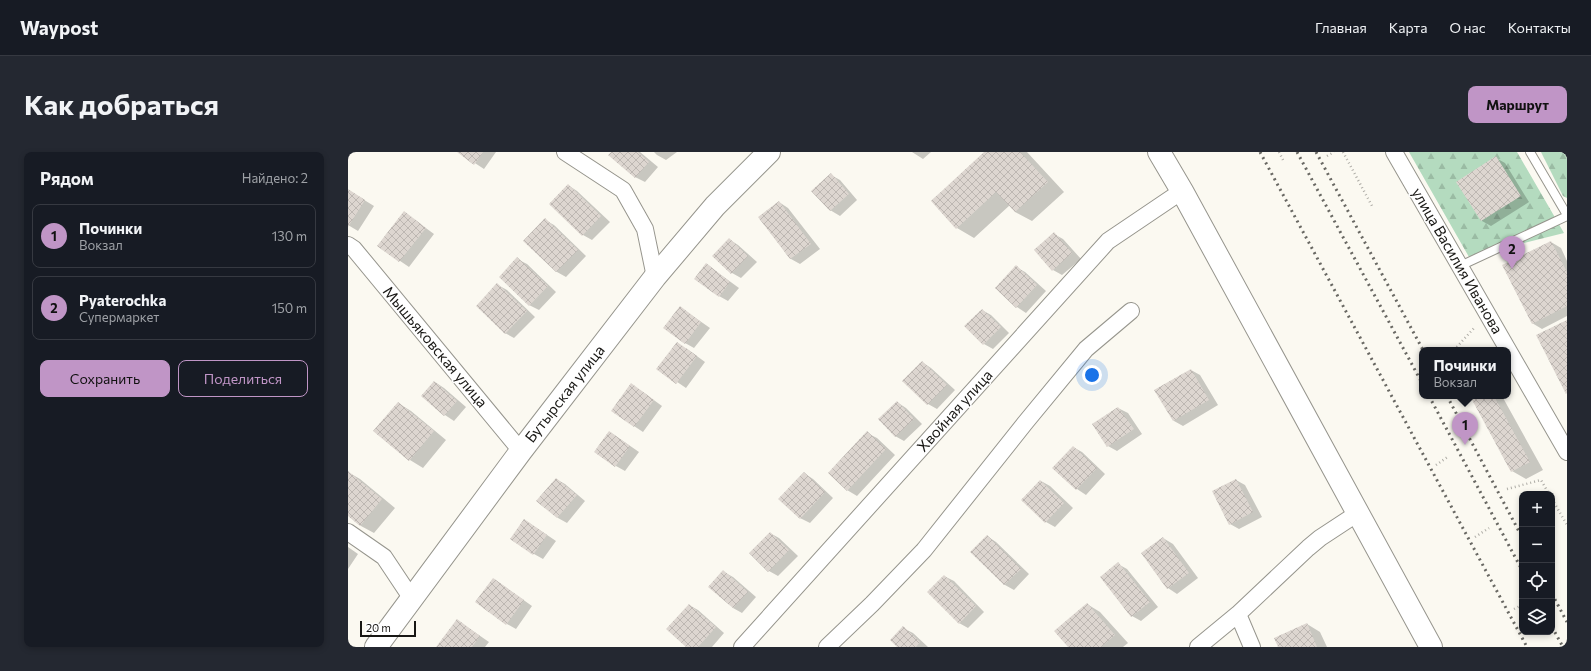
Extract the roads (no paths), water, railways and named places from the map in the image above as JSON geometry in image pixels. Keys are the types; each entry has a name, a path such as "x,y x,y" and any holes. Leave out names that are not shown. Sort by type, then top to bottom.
{"street":[{"path":"565,152 623,190 645,229 655,277"},
{"name":"Бутырская улица","path":"376,647 521,451 655,277 715,206 769,152"},
{"path":"1159,152 1182,190 1431,647"},
{"name":"улица Василия Иванова","path":"1394,152 1506,347"},
{"name":"Хвойная улица","path":"742,647 1108,242 1182,190"},
{"name":"Мышьяковская улица","path":"348,245 354,249 521,451"},
{"path":"827,647 872,604 924,550 1086,349 1131,311"},
{"name":"улица Василия Иванова","path":"1511,355 1567,452"},
{"path":"1198,647 1238,614 1312,545 1358,513"},
{"path":"348,532 384,557 412,599"},
{"path":"1238,614 1252,647"}],"lane":[{"path":"1460,266 1567,215 1530,152"}],"railway":[{"path":"1260,152 1527,647"},
{"path":"1297,152 1419,377"},
{"path":"1316,152 1421,347"},
{"path":"1431,399 1519,564"},
{"path":"1449,399 1519,531"},
{"path":"1555,599 1567,622"},
{"path":"1555,632 1563,647"}],"place":[{"name":"Pyaterochka","path":"1512,269"},
{"name":"Починки","path":"1465,445"}]}
